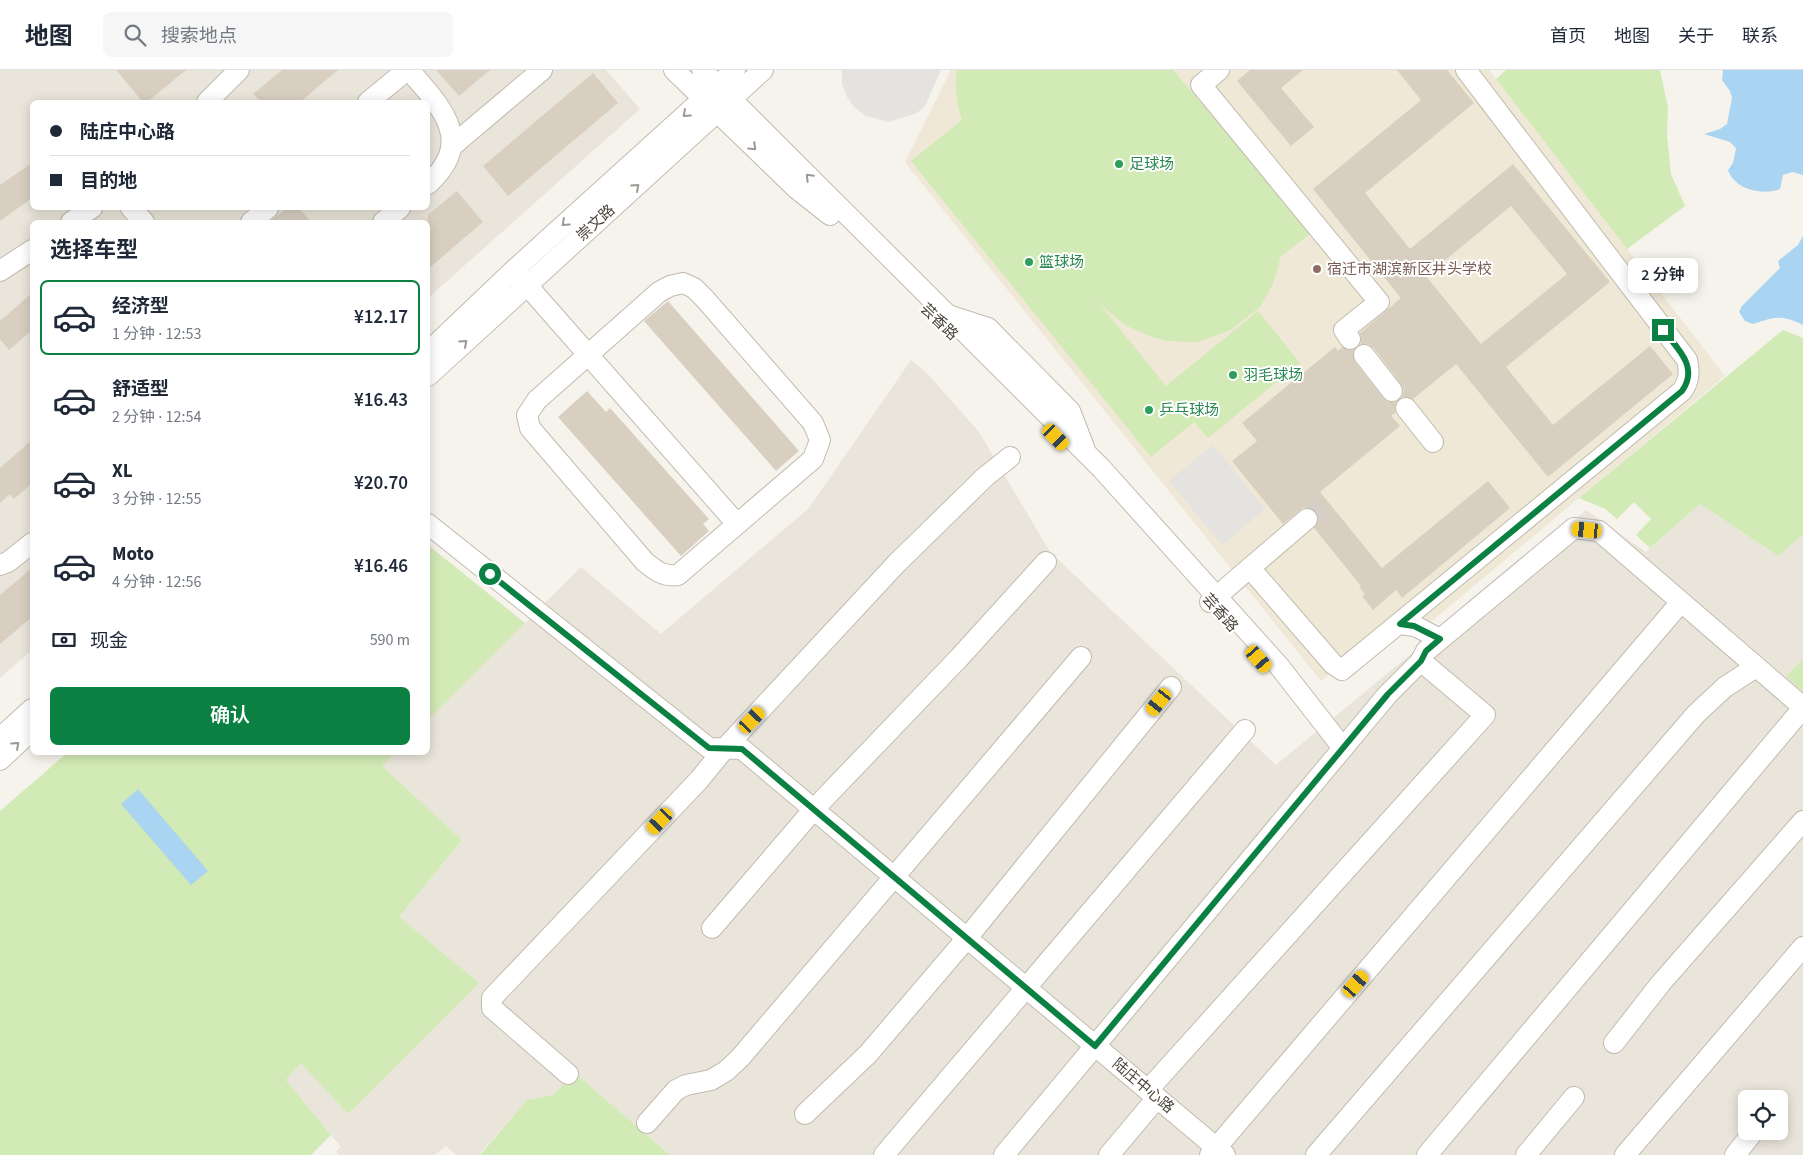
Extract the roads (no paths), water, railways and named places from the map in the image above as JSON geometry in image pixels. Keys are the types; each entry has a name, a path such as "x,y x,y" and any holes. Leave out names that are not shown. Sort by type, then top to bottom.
{"street":[{"path":"208,100 239,70"},
{"path":"370,100 408,70 441,107 450,127 452,146 446,162 430,182"},
{"path":"452,146 542,70"},
{"name":"芸香路","path":"674,70 717,99 948,315 1086,454 1213,598 1272,674 1279,666 1343,748"},
{"name":"芸香路","path":"702,70 717,99 797,189 820,206 1044,424 1213,598"},
{"name":"崇文路","path":"430,374 527,285 717,99 735,70"},
{"name":"崇文路","path":"430,350 514,270 717,99 763,70"},
{"path":"1219,70 1201,85 1379,302 1344,330 1350,339"},
{"path":"1250,568 1338,669 1342,670 1355,662 1682,391 1688,383 1690,371 1687,360 1466,70"},
{"path":"74,220 89,210"},
{"path":"133,210 142,220"},
{"path":"253,220 265,210"},
{"path":"385,220 398,210"},
{"path":"0,271 30,251"},
{"path":"514,270 737,524"},
{"path":"683,283 694,288 813,423 820,440 813,459 737,524 678,575 669,576 657,572 645,562 527,422 527,415 537,400 659,292 670,286 683,283"},
{"path":"1364,356 1392,391"},
{"path":"1406,408 1433,442"},
{"path":"568,1074 492,1008 492,998 699,780 726,748 897,563 985,477 1010,457"},
{"path":"1213,598 1307,519"},
{"name":"陆庄中心路","path":"430,526 709,748 742,749 1153,1094 1217,1152"},
{"path":"1004,1155 1388,694 1429,650 1574,528 1599,531 1803,708 1427,1155"},
{"path":"0,565 8,562 30,545"},
{"path":"712,928 814,809 959,658 1046,562"},
{"path":"1217,1152 1681,602"},
{"path":"1109,1155 1153,1094 1485,715 1429,650 1414,626 1400,624"},
{"path":"647,1123 676,1090 686,1085 712,1080 726,1071 740,1058 1082,657"},
{"path":"1316,1155 1696,714 1725,687 1756,667"},
{"path":"805,1114 868,1054 967,938 1171,687"},
{"path":"0,738 30,711"},
{"path":"884,1155 1245,730"},
{"path":"0,760 30,732"},
{"path":"1614,1043 1661,983 1803,821"},
{"path":"1626,1155 1803,946"},
{"path":"1526,1155 1574,1097"},
{"path":"1735,1155 1747,1140"}],"water":[{"path":"1723,70 1803,70 1803,175 1792,172 1783,175 1780,189 1765,192 1742,186 1731,177 1728,170 1733,163 1736,148 1730,142 1704,134 1720,129 1727,124 1732,98 1730,91 1722,80"},
{"path":"1803,236 1803,325 1783,318 1773,318 1753,324 1745,321 1739,312 1742,306 1780,268 1778,261 1798,245"},
{"path":"138,789 208,871 191,885 121,804"}],"tunnel":[{"path":"1307,519 1328,502"}],"place":[{"name":"足球场","path":"1119,164"},
{"name":"篮球场","path":"1029,262"},
{"name":"宿迁市湖滨新区井头学校","path":"1317,269"},
{"name":"羽毛球场","path":"1233,375"},
{"name":"乒乓球场","path":"1149,410"}]}
